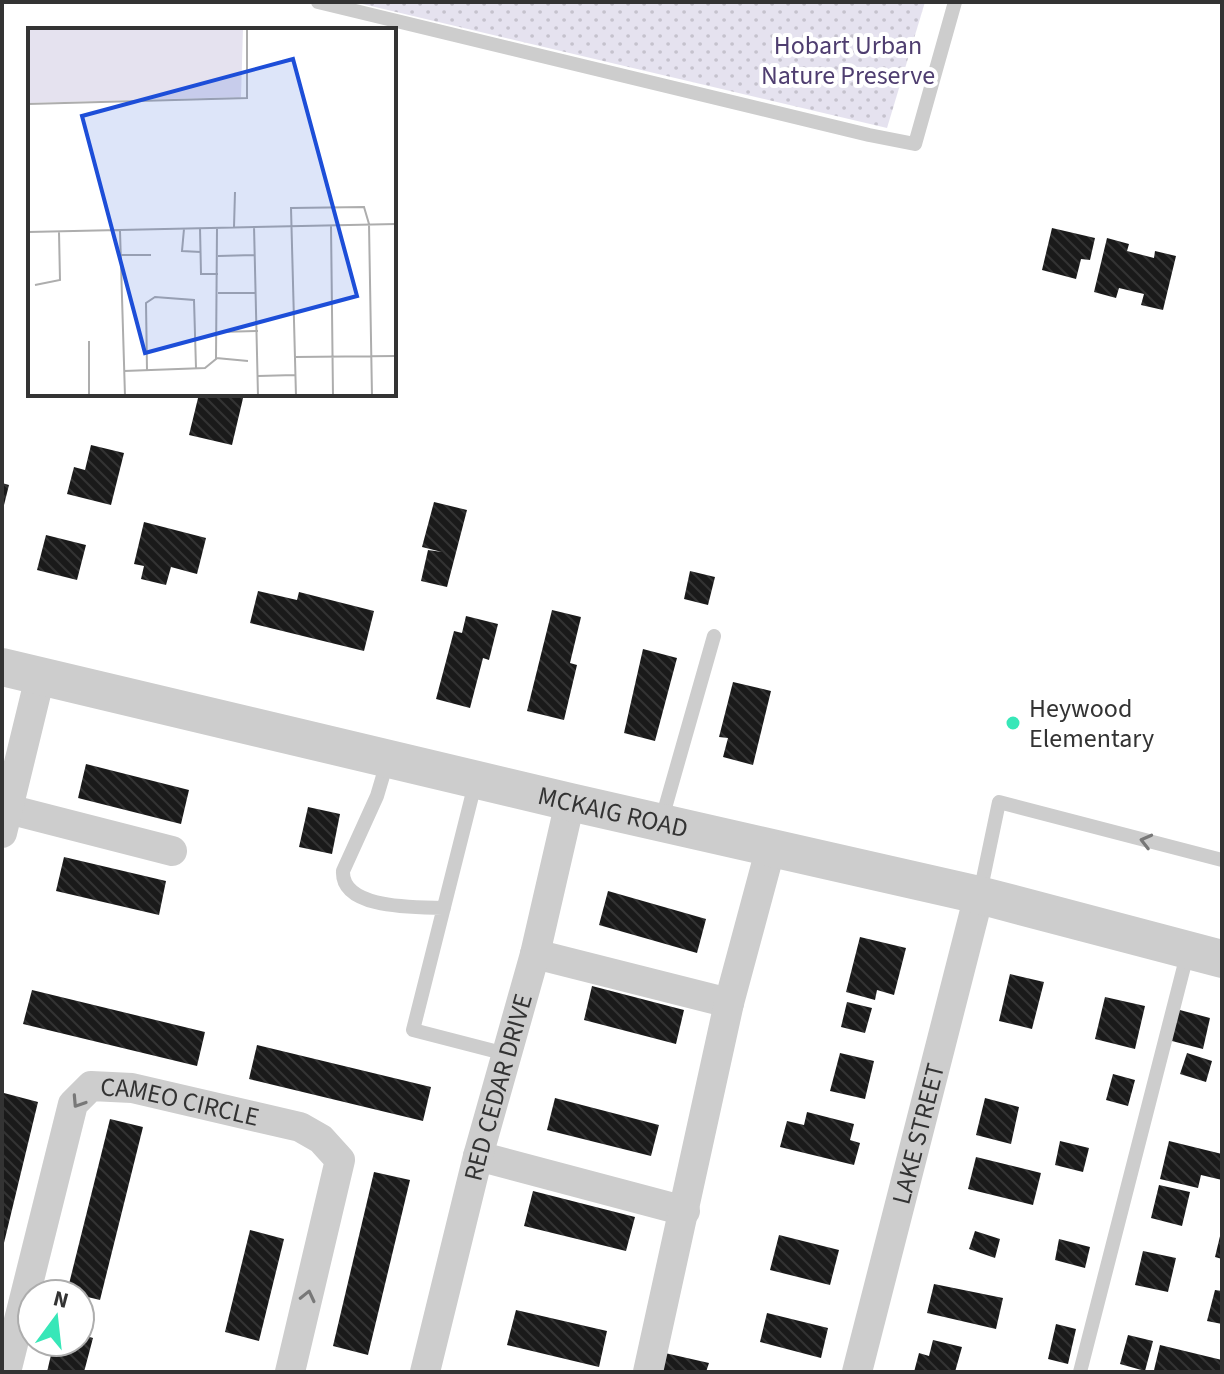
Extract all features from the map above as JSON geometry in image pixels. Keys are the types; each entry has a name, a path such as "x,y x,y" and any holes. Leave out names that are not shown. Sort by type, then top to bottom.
{"street":[{"name":"MCKAIG ROAD","path":"2,667 979,895 1205,955"},
{"path":"40,677 5,821 172,851"},
{"name":"RED CEDAR DRIVE","path":"435,1370 478,1156 535,954 570,802"},
{"path":"648,1372 729,1003 771,847"},
{"name":"LAKE STREET","path":"857,1372 979,895"},
{"path":"535,954 729,1003"},
{"name":"CAMEO CIRCLE","path":"6,1372 73,1104 91,1086 132,1088 300,1127 321,1139 340,1160 290,1372"},
{"path":"478,1156 685,1211"}],"lane":[{"path":"318,2 915,144 955,2"},
{"path":"660,823 714,636"},
{"path":"388,759 377,796 343,871 343,878 359,897 402,908 444,908"},
{"path":"476,780 413,1030 506,1054"},
{"path":"979,895 999,802 1222,860"},
{"path":"1080,1372 1205,955"}],"green space":[{"name":"Hobart Urban Nature Preserve","path":"354,2 925,2 887,128"}],"building":[{"path":"1052,228 1095,238 1090,260 1081,259 1076,279 1042,270"},
{"path":"1107,238 1129,244 1127,251 1154,258 1155,251 1176,256 1163,310 1141,305 1144,294 1119,288 1116,298 1094,292"},
{"path":"199,396 244,396 232,445 189,435"},
{"path":"91,445 124,453 111,505 67,494 74,467 85,470"},
{"path":"2,483 9,485 3,509 2,509"},
{"path":"434,502 467,510 447,587 421,581 428,550 442,552 422,547"},
{"path":"144,522 206,538 197,574 171,567 166,585 141,579 144,566 134,564"},
{"path":"46,535 86,545 77,580 37,570"},
{"path":"690,571 715,577 708,605 684,599"},
{"path":"258,591 297,600 299,592 374,611 364,651 250,623"},
{"path":"552,610 581,617 570,663 577,665 564,720 527,711"},
{"path":"466,616 498,624 489,660 483,658 470,708 436,699 454,631 462,633"},
{"path":"643,649 677,658 655,741 624,733"},
{"path":"733,682 771,691 753,765 723,757 728,738 719,737"},
{"path":"86,764 189,790 181,824 78,798"},
{"path":"308,807 340,814 332,854 299,847"},
{"path":"64,857 166,881 159,915 56,891"},
{"path":"608,891 706,919 697,953 599,925"},
{"path":"860,937 906,948 894,995 877,990 875,1000 846,992"},
{"path":"1010,974 1044,982 1032,1029 999,1021"},
{"path":"592,986 684,1010 676,1044 584,1020"},
{"path":"32,990 205,1032 197,1066 23,1024"},
{"path":"1105,997 1145,1006 1135,1049 1095,1039"},
{"path":"847,1002 872,1008 865,1033 841,1027"},
{"path":"1176,1009 1210,1018 1203,1049 1168,1040"},
{"path":"257,1045 431,1087 423,1121 249,1079"},
{"path":"840,1053 874,1061 865,1099 830,1091"},
{"path":"1187,1053 1212,1061 1206,1082 1180,1074"},
{"path":"1113,1074 1135,1080 1128,1106 1106,1100"},
{"path":"4,1093 38,1102 3,1247 2,1104"},
{"path":"555,1098 659,1125 651,1156 547,1130"},
{"path":"985,1098 1019,1107 1011,1144 976,1135"},
{"path":"807,1112 854,1124 850,1140 860,1143 854,1165 780,1147 787,1121 804,1125"},
{"path":"110,1119 143,1127 100,1300 96,1299 96,1278 70,1278"},
{"path":"1060,1141 1089,1148 1083,1172 1055,1165"},
{"path":"1169,1141 1222,1154 1222,1180 1201,1175 1198,1188 1160,1179"},
{"path":"976,1157 1041,1173 1033,1205 968,1189"},
{"path":"374,1172 410,1180 368,1355 333,1346"},
{"path":"1159,1185 1190,1192 1182,1226 1151,1218"},
{"path":"533,1191 635,1217 626,1251 524,1226"},
{"path":"250,1230 284,1239 259,1341 225,1332"},
{"path":"975,1231 1000,1239 995,1258 969,1249"},
{"path":"1222,1232 1222,1259 1215,1257"},
{"path":"779,1235 839,1250 830,1285 770,1270"},
{"path":"1059,1239 1090,1247 1085,1268 1055,1260"},
{"path":"1143,1251 1176,1258 1168,1292 1135,1285"},
{"path":"934,1284 1003,1298 996,1329 927,1313"},
{"path":"1215,1290 1222,1291 1222,1324 1207,1321"},
{"path":"516,1310 607,1331 599,1367 507,1345"},
{"path":"767,1313 828,1328 821,1358 760,1342"},
{"path":"1056,1324 1076,1329 1068,1364 1048,1359"},
{"path":"1128,1335 1153,1341 1145,1371 1120,1364"},
{"path":"933,1340 962,1347 955,1372 914,1372 919,1353 929,1356"},
{"path":"1160,1345 1222,1360 1222,1372 1154,1370"},
{"path":"665,1353 709,1363 706,1372 661,1372"},
{"path":"50,1358 88,1358 84,1372 47,1372"}],"place":[{"name":"Heywood Elementary","path":"1013,723"}]}
